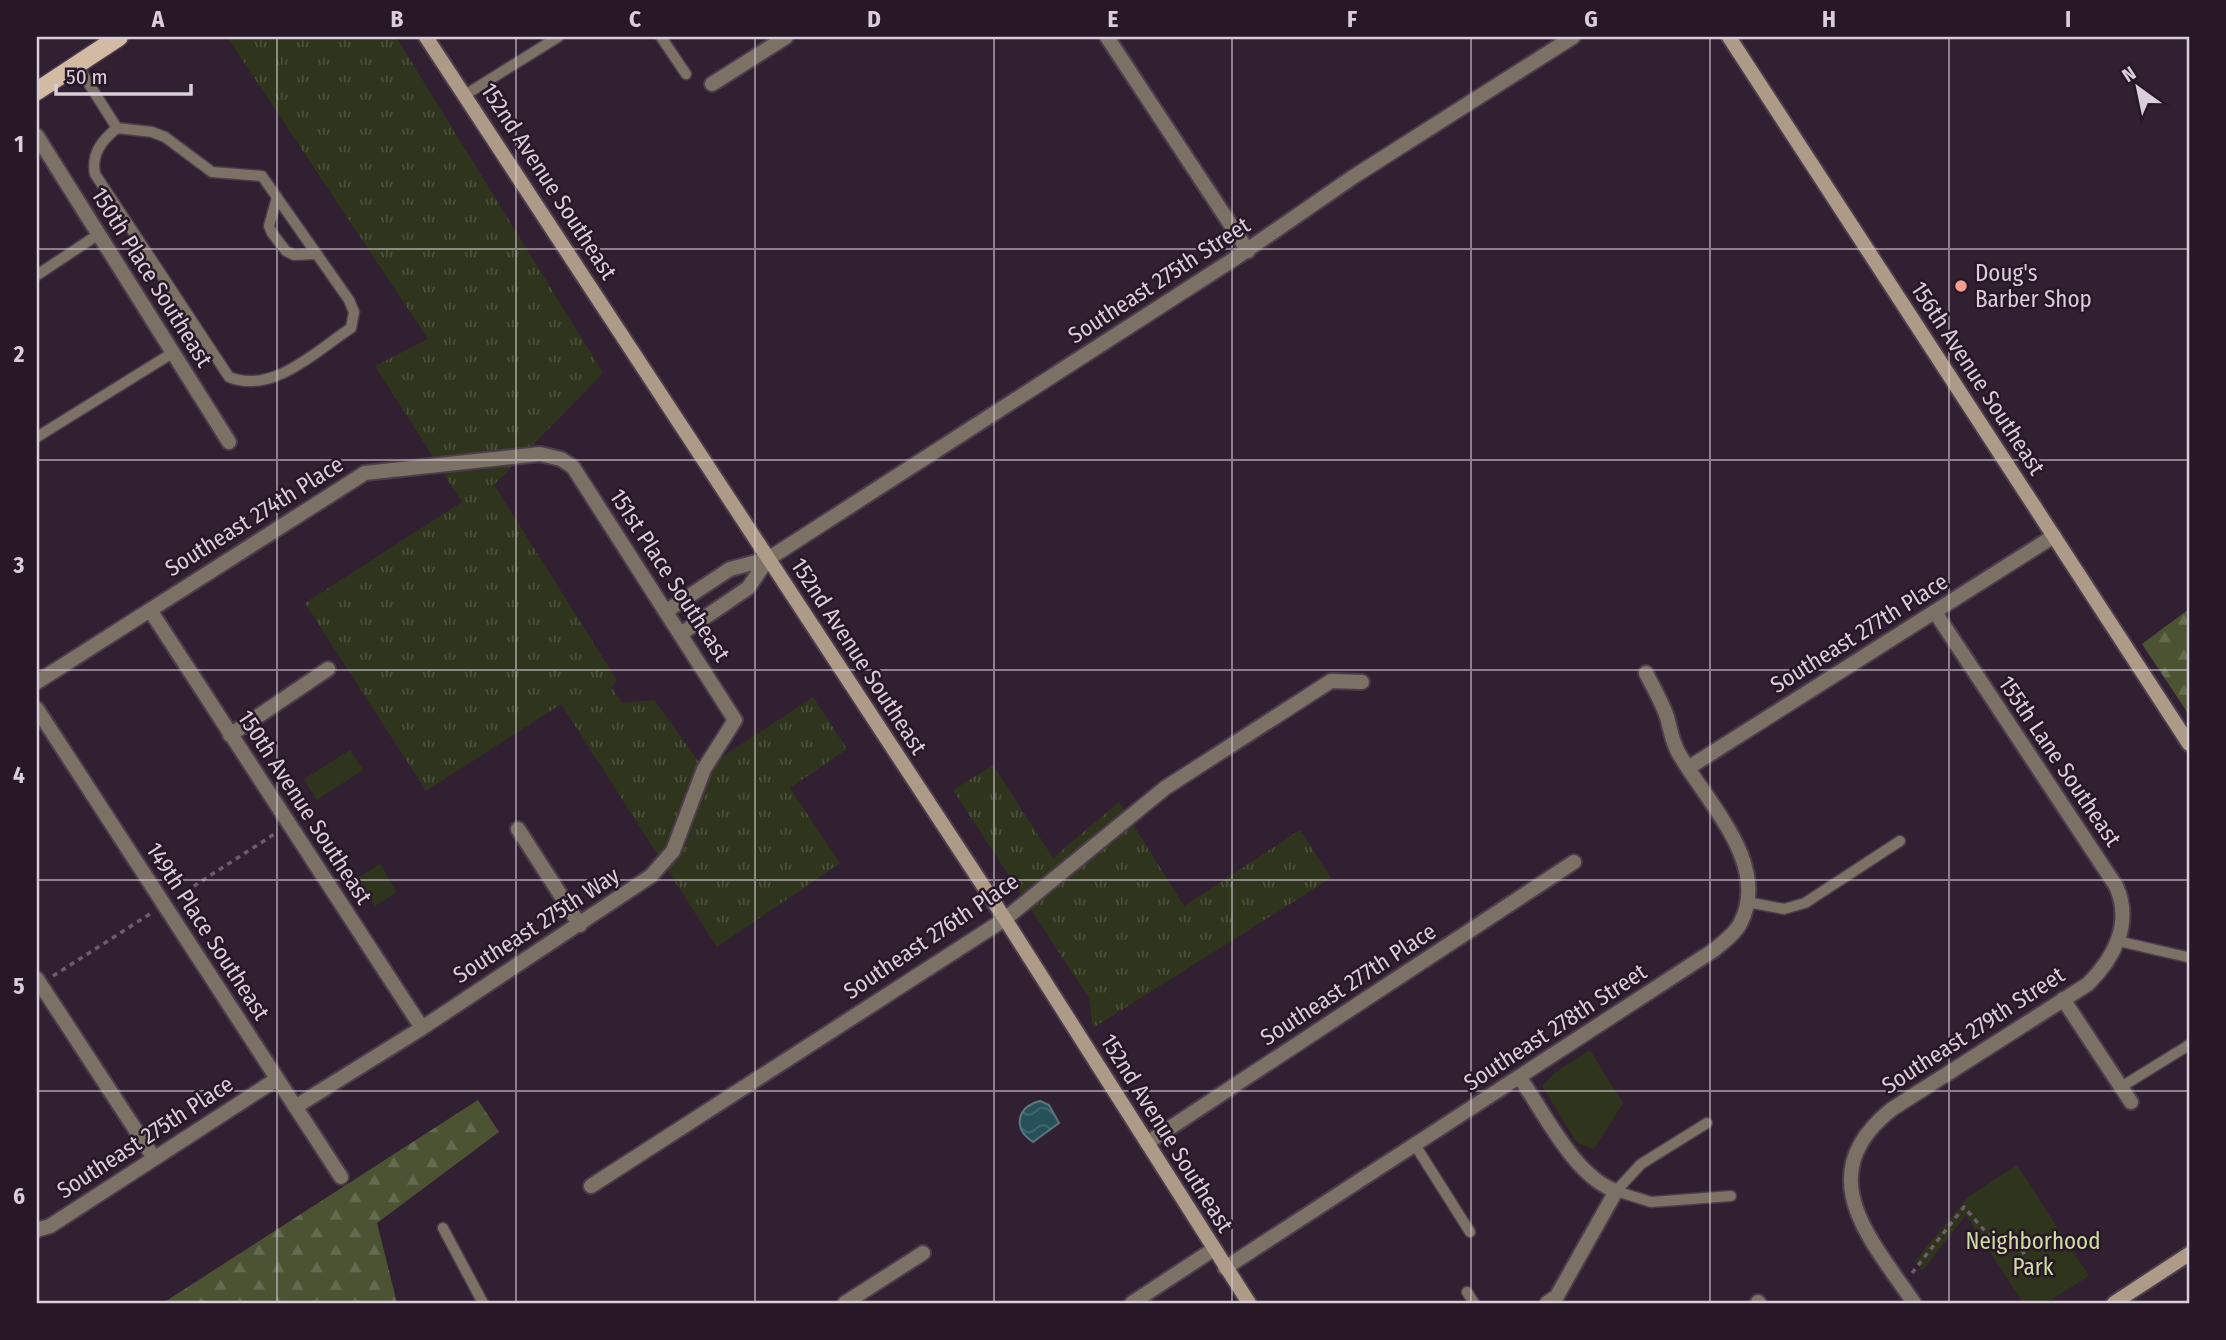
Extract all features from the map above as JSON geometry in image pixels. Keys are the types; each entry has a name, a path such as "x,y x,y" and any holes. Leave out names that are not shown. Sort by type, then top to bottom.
{"main road":[{"path":"37,91 119,37"}],"street":[{"path":"712,84 786,37"},
{"path":"1107,37 1248,251"},
{"name":"Southeast 275th Street","path":"667,611 730,569 768,559 1248,251 1353,177 1573,37"},
{"name":"156th Avenue Southeast","path":"1729,37 2189,744"},
{"name":"152nd Avenue Southeast","path":"430,38 1004,919 1249,1303"},
{"name":"150th Place Southeast","path":"37,136 229,442"},
{"name":"Southeast 274th Place","path":"37,682 365,473 540,454 561,459"},
{"name":"151st Place Southeast","path":"561,459 573,467 682,633 735,720"},
{"name":"Southeast 277th Place","path":"1688,768 2054,537"},
{"name":"Southeast 275th Street","path":"682,633 748,589 768,559"},
{"name":"150th Avenue Southeast","path":"150,610 422,1028"},
{"name":"155th Lane Southeast","path":"1935,612 2116,886 2124,903 2118,941"},
{"path":"230,734 328,669"},
{"path":"1646,673 1666,714 1677,750 1737,845 1749,875 1747,902"},
{"name":"Southeast 276th Place","path":"591,1186 1004,919 1165,788 1331,681 1345,679 1362,682"},
{"name":"149th Place Southeast","path":"37,709 341,1177"},
{"name":"Southeast 275th Way","path":"295,1107 422,1028 651,876 673,851 704,769 735,720"},
{"path":"517,829 580,925"},
{"name":"Southeast 277th Place","path":"1147,1143 1574,862"},
{"name":"Southeast 278th Street","path":"1225,1268 1714,950 1740,926 1747,902"},
{"name":"Southeast 279th Street","path":"1902,1285 1858,1221 1852,1201 1850,1180 1855,1160 1875,1122 2088,984 2108,964 2118,941"},
{"path":"37,979 154,1158"},
{"path":"2063,999 2132,1102"},
{"path":"1520,1078 1583,1171 1598,1185 1616,1191 1557,1296 1547,1303"},
{"name":"Southeast 275th Place","path":"37,1230 50,1226 277,1079"},
{"path":"1132,1303 1213,1249"},
{"path":"845,1303 923,1253"},
{"path":"2114,1303 2189,1254"},
{"path":"1902,1285 1914,1303"}],"lane":[{"path":"466,95 558,37"},
{"path":"661,37 685,74"},
{"path":"77,65 117,128"},
{"path":"117,128 152,131 165,137 212,172 262,176 276,197 349,300 354,312 351,328 279,375 251,383 229,377 95,174 96,153 107,136 117,128"},
{"path":"276,197 268,226 272,233 286,251 294,255 317,254"},
{"path":"37,275 99,234"},
{"path":"37,437 174,352"},
{"path":"1747,902 1784,908 1805,903 1900,841"},
{"path":"2118,941 2187,957"},
{"path":"2122,1087 2189,1045"},
{"path":"1707,1123 1642,1164 1616,1191 1651,1202 1731,1196"},
{"path":"1415,1145 1470,1232"},
{"path":"443,1228 483,1303"},
{"path":"1467,1293 1474,1303"}],"path":[{"path":"1902,1285 1964,1207 1999,1247 2013,1237 2026,1258"}],"green space":[{"path":"227,37 396,37 603,373 494,485 617,680 612,688 622,703 654,700 704,769 813,697 847,749 790,788 840,863 717,947 561,704 426,791 305,603 462,502 375,366 428,339"},
{"path":"2189,609 2189,715 2142,644"},
{"path":"350,750 363,770 317,800 304,779"},
{"path":"993,765 1053,858 1119,802 1184,906 1300,830 1331,878 1093,1028 1089,998 953,790"},
{"path":"380,864 397,892 375,906 357,878"},
{"path":"1590,1050 1623,1103 1594,1149 1577,1143 1542,1086 1553,1074"},
{"path":"478,1100 499,1132 377,1223 397,1303 163,1303"},
{"name":"Neighborhood Park","path":"2017,1165 2089,1276 2046,1303 2023,1303 1966,1215 1922,1271 1915,1261 1968,1197"}],"water":[{"path":"1040,1101 1049,1105 1059,1123 1033,1142 1022,1131 1020,1118 1026,1108"}],"place":[{"name":"Doug's Barber Shop","path":"1961,286"}]}
